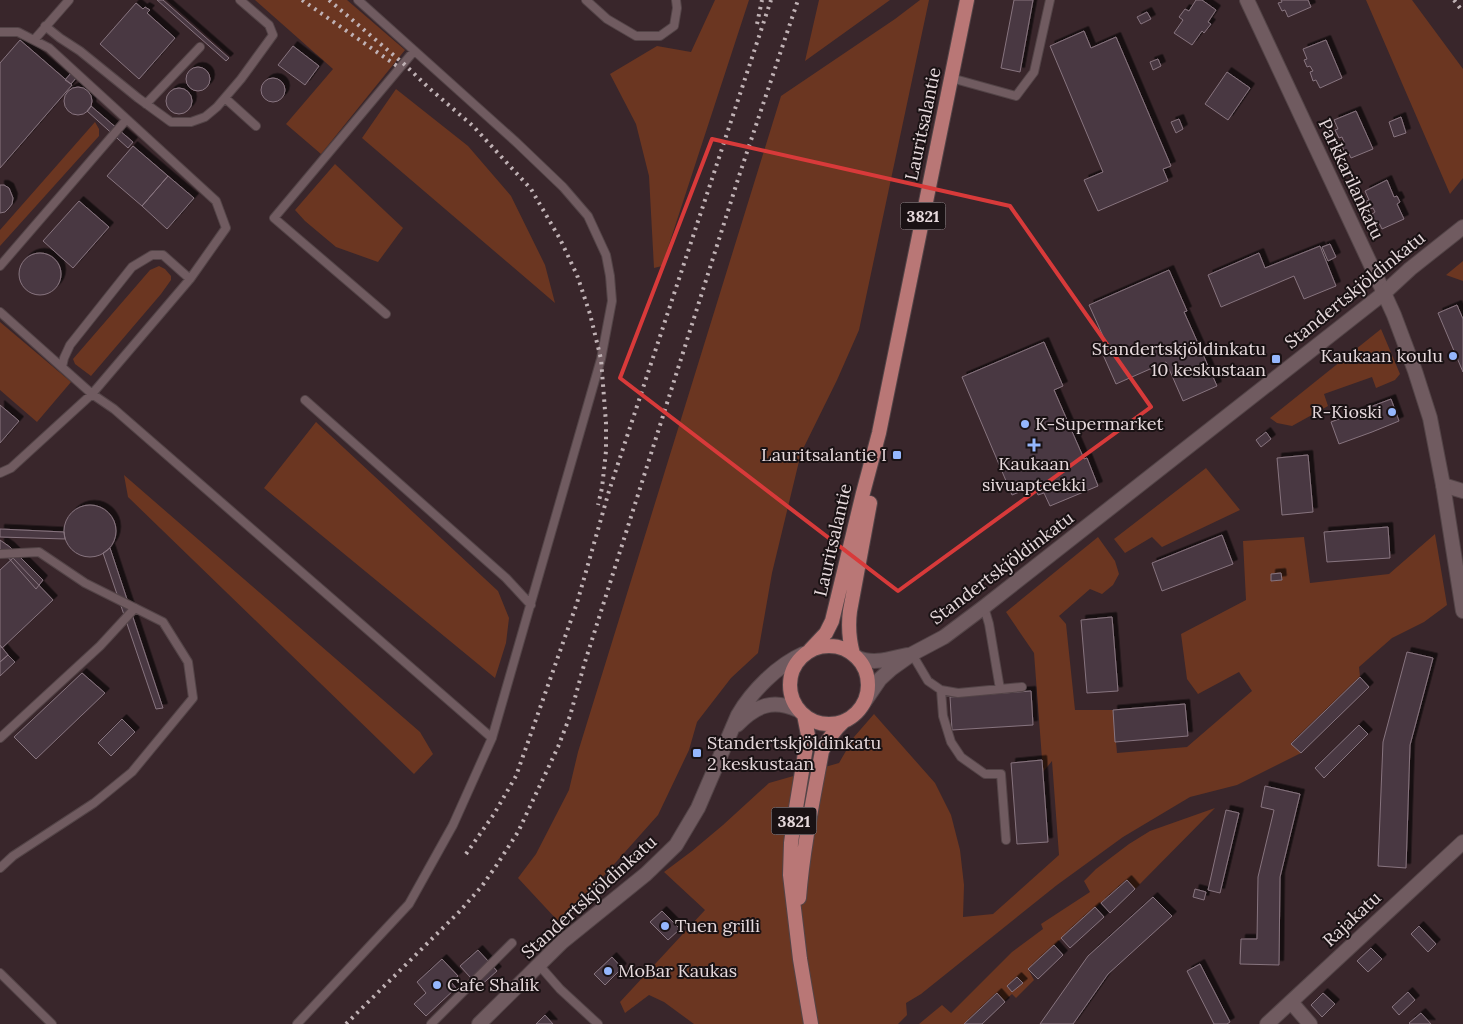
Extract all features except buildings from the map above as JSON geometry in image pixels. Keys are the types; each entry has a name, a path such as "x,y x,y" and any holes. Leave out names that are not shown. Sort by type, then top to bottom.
{"main road":[{"name":"Lauritsalantie","path":"855,656 849,640 848,628 871,496 879,433 967,0"},
{"name":"Lauritsalantie","path":"806,652 826,633 832,621 862,493 879,433"},
{"path":"830,646 840,647 855,656 865,674 867,691 865,701 858,711 844,721 832,724 821,724 801,713 793,701 790,682 796,663 806,652 830,646"},
{"name":"3821","path":"801,713 808,735 794,814 790,875 800,959 811,1024"},
{"name":"3821","path":"797,928 802,868 822,751 834,730 844,721"}],"street":[{"name":"Parkkarilankatu","path":"1247,0 1394,315 1415,371 1430,418 1443,485 1463,611"},
{"name":"Standertskjöldinkatu","path":"865,701 880,679 912,654 944,637 984,607 1384,293 1410,269 1463,227"},
{"path":"1443,485 1463,492"},
{"name":"Standertskjöldinkatu","path":"479,1024 577,929 646,874 676,844 698,808 741,709 753,694 781,667 806,652"},
{"name":"Standertskjöldinkatu","path":"855,656 870,662 912,654"},
{"name":"Standertskjöldinkatu","path":"732,731 749,714 760,708 778,704 787,705 801,713"},
{"name":"Rajakatu","path":"1267,1024 1463,842"},
{"path":"1291,1002 1310,1024"}],"lane":[{"path":"34,40 69,0"},
{"path":"46,26 171,122 191,122 205,117 217,108 273,35 269,25 240,0"},
{"path":"297,1024 409,904 453,824 492,738 601,359 612,301 606,255 588,216 563,187 516,142 358,0"},
{"path":"586,0 607,19 636,36 660,36 674,26 678,8 676,0"},
{"path":"951,78 1016,96 1034,72 1050,0"},
{"path":"0,32 18,32 49,48 216,201 226,228 190,279 92,394 12,468 0,472"},
{"path":"146,104 200,47"},
{"path":"386,314 274,218 414,51"},
{"path":"225,98 256,126"},
{"path":"0,266 126,120"},
{"path":"62,367 70,345 132,267 152,255 163,255 190,279"},
{"path":"0,312 92,394 114,409 492,738"},
{"path":"305,400 506,578 531,605"},
{"path":"0,554 39,552 85,583 163,622 188,662 193,698 132,772 94,803 13,856 0,868"},
{"path":"984,607 989,624 1000,689"},
{"path":"0,738 100,646 135,608"},
{"path":"912,654 928,681 941,690 958,693 1022,687"},
{"path":"941,690 948,734 961,757 985,774 1001,774 1006,840"},
{"path":"431,1024 512,943"},
{"path":"539,965 560,989 598,1024"},
{"path":"0,973 52,1024"}],"highlighted area":[{"path":"712,139 1010,206 1151,407 898,591 620,378"}],"shaded area":[{"path":"255,0 347,0 405,50 321,154 286,124 333,69"},
{"path":"715,0 749,0 662,266 654,268 649,176 636,124 610,74 657,46 691,52"},
{"path":"819,0 890,0 805,61"},
{"path":"920,0 929,0 859,330 801,453 772,573 758,653 731,678 697,722 689,750 658,815 600,880 558,921 518,878 536,854 569,790 578,752 781,96"},
{"path":"1366,0 1412,0 1463,69 1463,178 1450,194"},
{"path":"396,89 468,146 511,196 545,265 555,303 362,138"},
{"path":"95,122 99,129 99,136 0,246 0,230"},
{"path":"335,164 403,228 378,262 336,247 295,210"},
{"path":"1463,261 1463,281 1446,275"},
{"path":"159,266 165,269 171,276 171,280 91,376 75,364 73,359 150,270"},
{"path":"0,322 71,382 37,422 0,390"},
{"path":"1381,329 1400,374 1395,380 1376,388 1372,377 1324,394 1328,406 1292,426 1277,423 1270,418"},
{"path":"316,422 498,591 509,618 506,643 495,678 264,488"},
{"path":"1206,468 1240,510 1162,547 1152,537 1125,553 1114,539"},
{"path":"124,475 420,732 433,754 414,774 128,497"},
{"path":"1435,534 1447,605 1424,622 1392,638 1359,667 1360,677 1291,743 1301,753 1237,785 1190,797 1123,837 1057,885 921,994 906,1003 907,1015 898,1024 694,1024 664,1002 649,995 625,1013 620,1002 705,910 664,872 723,825 769,783 839,763 854,737 874,714 935,783 951,815 960,850 964,885 963,917 993,914 1059,855 1052,761 1043,772 1034,653 1006,612 1098,537 1115,561 1119,574 1113,585 1102,594 1090,589 1059,616 1066,624 1075,710 1113,710 1117,753 1187,747 1252,691 1239,672 1198,694 1187,679 1181,634 1246,600 1243,541 1304,537 1310,583 1389,574"},
{"path":"1215,808 1135,889 1126,880 1028,969 1034,980 1016,998 1012,994 1004,1001 996,993 964,1024 919,1024 942,1005 951,1013 1012,952 1043,929 1041,924 1090,892 1084,881 1096,869 1129,844 1150,831"}],"railway":[{"path":"302,0 400,68"},
{"path":"329,0 473,126 531,189 560,239 577,275 590,314 601,359 606,423 606,451 598,505"},
{"path":"757,24 762,0"},
{"path":"466,854 494,814 516,776 577,603 609,491 771,0"},
{"path":"346,1024 459,912 482,886 518,832 558,747 570,716 584,665 740,173 798,0"},
{"path":"1454,0 1463,12"}],"place":[{"name":"Kaukaan koulu","path":"1453,356"},
{"name":"Standertskjöldinkatu 10 keskustaan","path":"1276,359"},
{"name":"R-Kioski","path":"1392,412"},
{"name":"K-Supermarket","path":"1025,424"},
{"name":"Kaukaan sivuapteekki","path":"1034,445"},
{"name":"Lauritsalantie I","path":"897,455"},
{"name":"Standertskjöldinkatu 2 keskustaan","path":"697,753"},
{"name":"Tuen grilli","path":"665,926"},
{"name":"MoBar Kaukas","path":"608,971"},
{"name":"Cafe Shalik","path":"437,985"}]}
